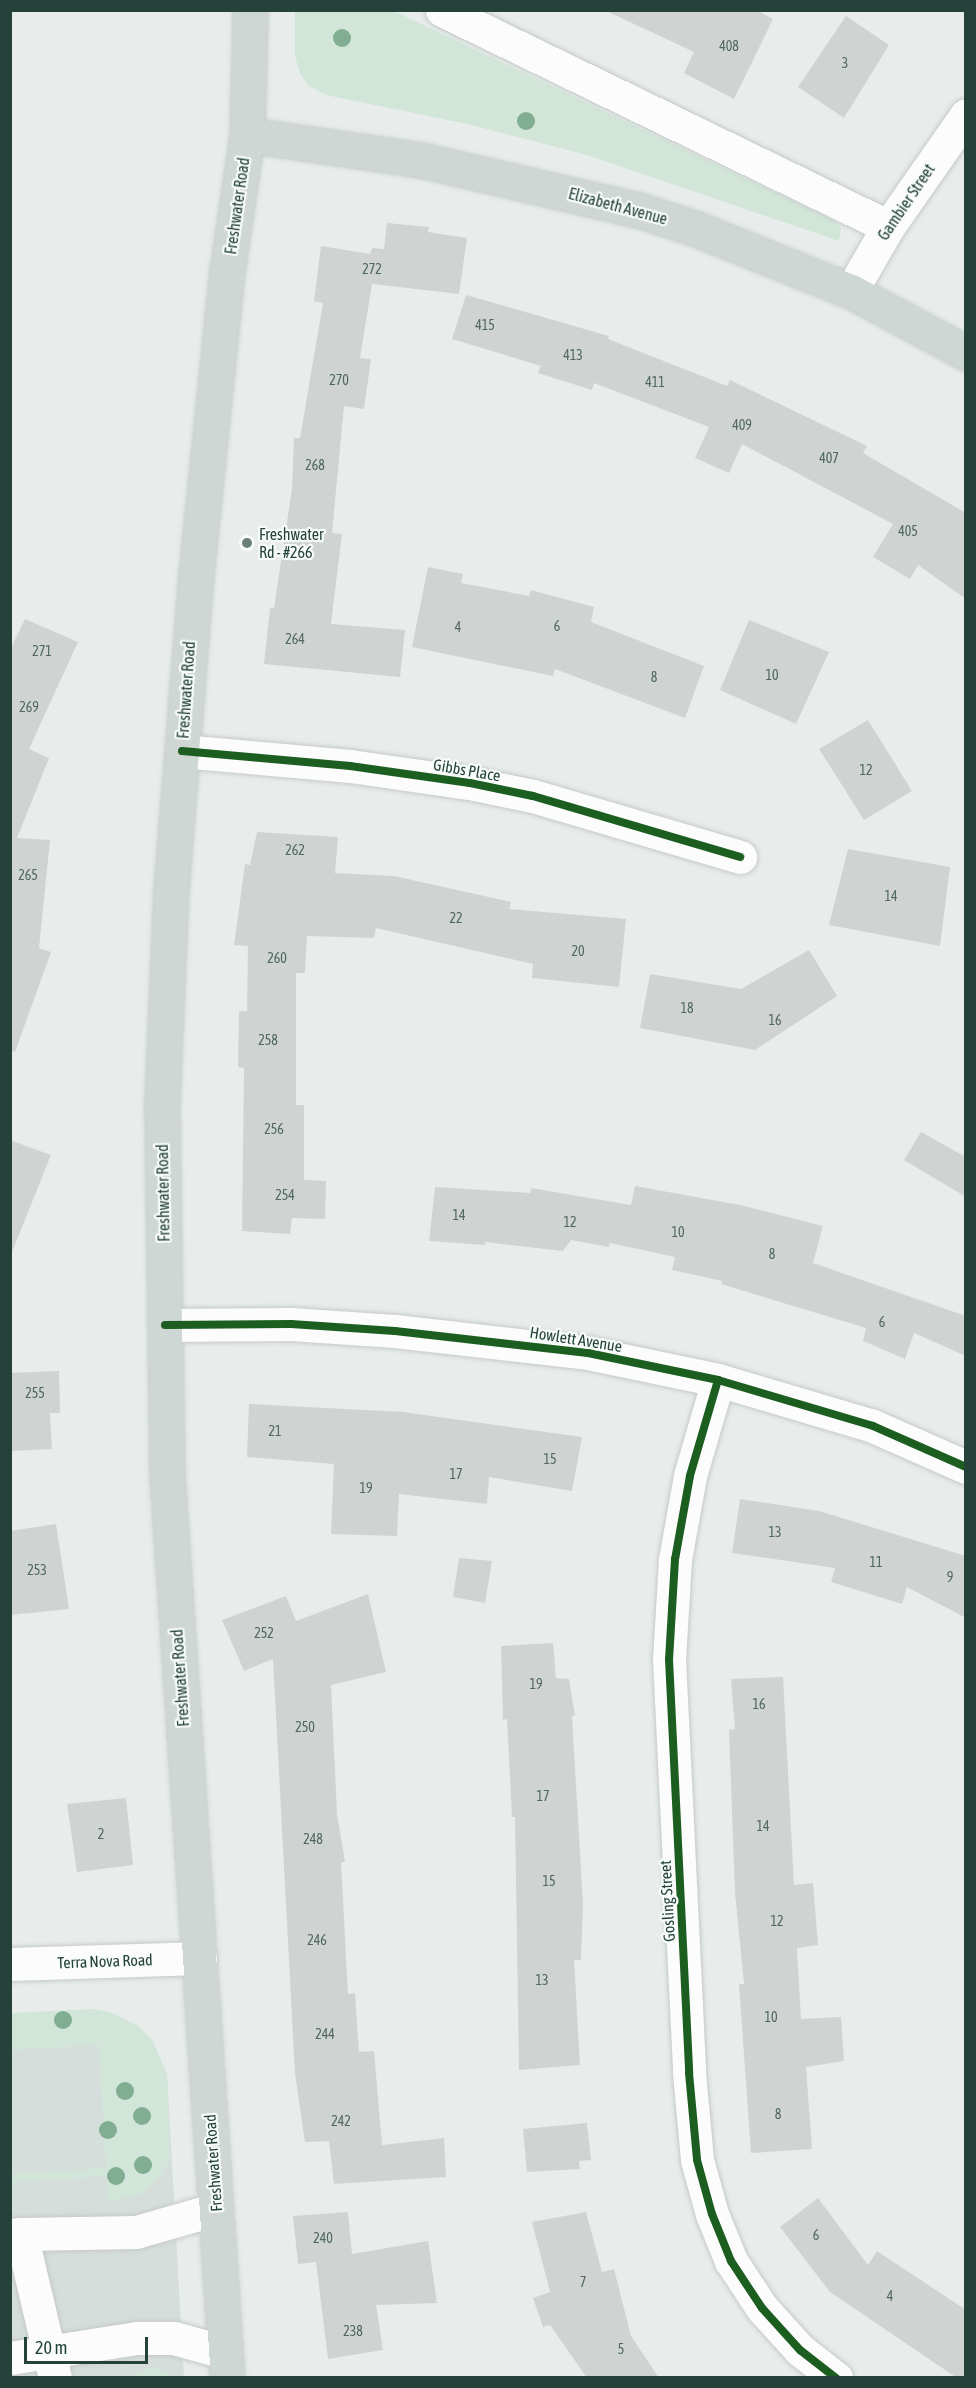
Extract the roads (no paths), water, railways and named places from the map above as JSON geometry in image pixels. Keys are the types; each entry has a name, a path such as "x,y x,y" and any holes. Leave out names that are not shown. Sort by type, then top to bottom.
{"main road":[{"name":"Freshwater Road","path":"225,2365 168,1486 162,1091 182,751 226,278 247,135 250,10"},
{"name":"Elizabeth Avenue","path":"247,135 421,160 565,191 694,228 851,291 966,353"}],"street":[{"path":"442,10 888,227"},
{"name":"Gambier Street","path":"851,291 888,227 966,115"},
{"name":"Gibbs Place","path":"182,751 339,765 470,783 533,796 740,858"},
{"name":"Howlett Avenue","path":"165,1325 291,1324 395,1331 588,1353 718,1380 873,1426 966,1467"},
{"name":"Gosling Street","path":"718,1380 690,1476 675,1559 669,1659 689,2073 697,2160 731,2261 762,2308 800,2350 836,2378"},
{"name":"Terra Nova Road","path":"10,1964 200,1958"},
{"path":"52,2364 16,2234 136,2232 216,2208"},
{"path":"10,2358 52,2364 136,2338 174,2338 225,2365"}],"place":[{"name":"Freshwater Rd - #266","path":"247,543"}]}
